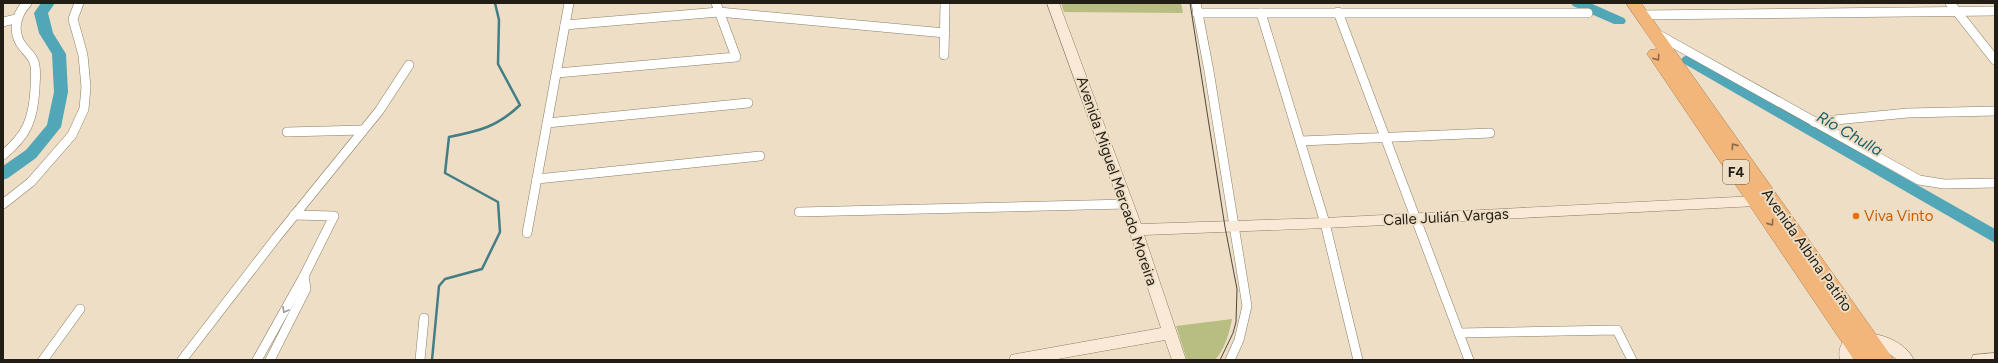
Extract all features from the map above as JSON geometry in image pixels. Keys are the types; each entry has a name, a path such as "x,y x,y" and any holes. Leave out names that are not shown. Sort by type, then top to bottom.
{"highway":[{"name":"Avenida Albina Patiño","path":"1619,3 1756,201 1860,340 1884,360"},
{"name":"Avenida Albina Patiño","path":"1637,9 1860,340 1865,360"}],"main road":[{"name":"Avenida Miguel Mercado Moreira","path":"1053,3 1127,204 1179,360"},
{"name":"Calle Julián Vargas","path":"1136,230 1325,223 1756,201"},
{"path":"1016,360 1169,333"},
{"path":"1847,360 1847,348 1860,340 1887,344 1907,360"},
{"path":"1978,360 1995,359"}],"street":[{"path":"3,154 23,136 30,125 33,112 34,61 22,45 15,29 15,19 27,3"},
{"path":"3,204 31,182 72,135 84,109 86,87 83,55 74,19 79,3"},
{"path":"527,233 569,3"},
{"path":"556,73 736,57 716,3"},
{"path":"944,55 945,3"},
{"path":"1196,3 1209,71 1247,306 1243,330 1237,348 1230,360"},
{"path":"1266,3 1265,13 1325,223 1358,360"},
{"path":"1424,3 1428,12"},
{"path":"1950,3 1995,60"},
{"path":"1637,9 1956,12 1995,11"},
{"path":"565,25 719,12 945,33"},
{"path":"1338,12 1384,137 1417,218 1469,360"},
{"path":"1197,13 1588,13"},
{"path":"3,22 15,19"},
{"path":"1653,32 1919,180 1944,184 1995,183"},
{"path":"182,360 294,215 379,111 409,64"},
{"path":"547,123 748,103"},
{"path":"1814,122 1908,113 1995,111"},
{"path":"287,132 363,130"},
{"path":"1301,141 1490,133"},
{"path":"537,179 760,156"},
{"path":"799,212 1127,204"},
{"path":"257,360 304,276 334,216 294,215"},
{"path":"270,360 306,289 304,276"},
{"path":"43,360 80,309"},
{"path":"420,360 424,318"},
{"path":"1460,333 1617,330 1632,360"}],"green space":[{"path":"1061,3 1181,3 1183,13 1064,12"},
{"path":"1232,319 1226,341 1215,360 1187,360 1176,326"}],"waterway":[{"path":"3,174 31,154 54,127 61,92 59,54 46,33 41,13 48,3"},
{"path":"432,360 439,286 445,279 482,269 500,232 498,202 445,173 449,137 470,133 487,127 503,118 520,105 498,64 499,20 495,3"},
{"name":"Río Chulla","path":"1578,3 1619,21"},
{"name":"Río Chulla","path":"1688,60 1995,237"}],"tram line":[{"path":"1190,3 1225,227 1237,289 1236,322 1233,333 1220,360"}],"place":[{"name":"Viva Vinto","path":"1856,216"}]}
